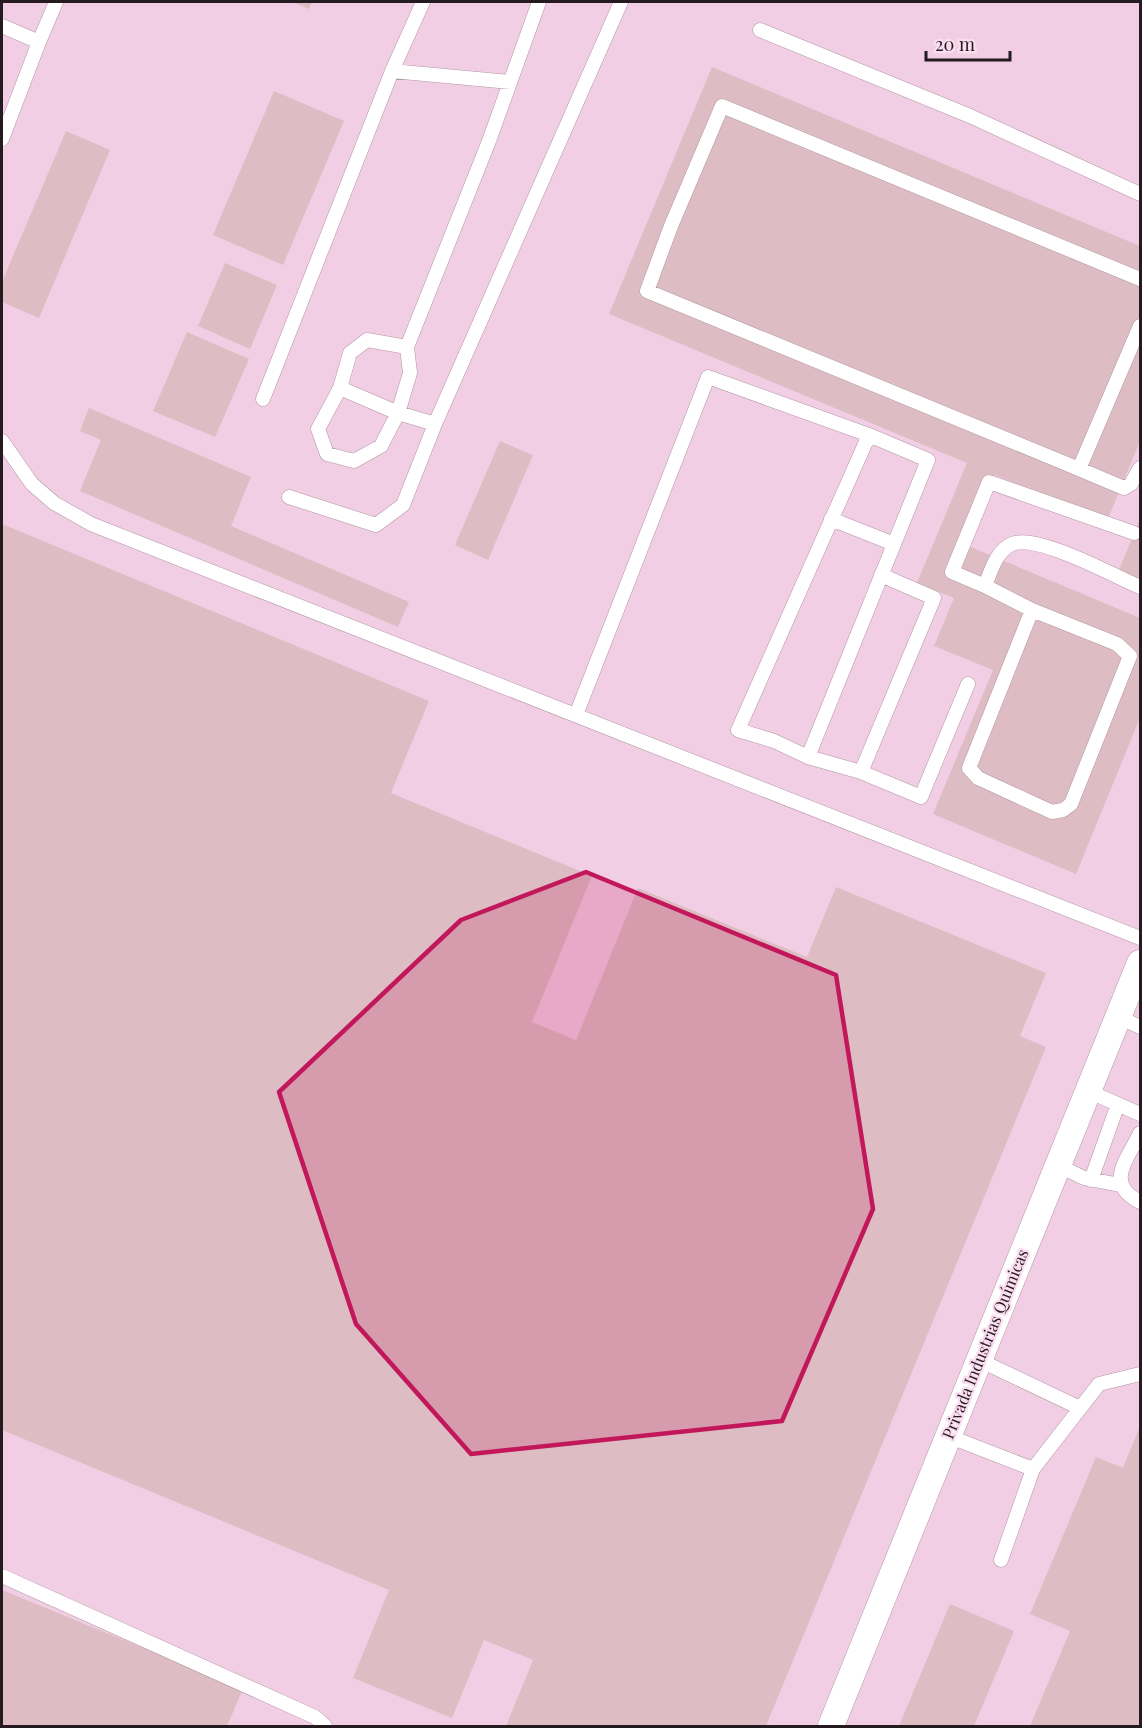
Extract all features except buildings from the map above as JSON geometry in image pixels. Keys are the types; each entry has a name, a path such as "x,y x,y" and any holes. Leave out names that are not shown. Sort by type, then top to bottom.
{"street":[{"name":"Privada Industrias Químicas","path":"831,1726 1088,1091 1130,1022 1140,963"}],"lane":[{"path":"2,139 56,2"},
{"path":"263,399 392,71 423,2"},
{"path":"407,347 367,340 350,353 340,388 318,429 327,454 354,461 381,446 398,413 410,373 407,347 539,2"},
{"path":"289,497 376,525 403,505 435,424 621,2"},
{"path":"2,26 39,42"},
{"path":"760,30 970,116 1140,194"},
{"path":"392,71 510,82"},
{"path":"1140,279 723,106 671,226 647,291 1124,488 1131,484 1140,468"},
{"path":"1079,469 1140,326"},
{"path":"576,715 708,377 869,435 928,460 808,757"},
{"path":"340,388 398,413 435,424"},
{"path":"869,435 738,730 774,741 808,757 861,772 921,797 968,684"},
{"path":"2,441 32,484 54,503 92,524 1140,938"},
{"path":"1032,610 969,768 978,778 1052,812 1063,810 1071,804 1131,656 1117,644 1032,610 951,572 989,482 1134,533"},
{"path":"831,519 894,544"},
{"path":"985,586 995,560 1010,545 1025,540 1050,547 1140,587"},
{"path":"861,772 934,598 881,575"},
{"path":"1088,1091 1140,1114"},
{"path":"1091,1180 1118,1104"},
{"path":"1140,1133 1121,1173 1120,1185 1125,1194 1140,1202"},
{"path":"1057,1165 1091,1180 1120,1185"},
{"path":"979,1360 1080,1408"},
{"path":"1001,1560 1033,1469 1099,1384 1140,1374"},
{"path":"948,1436 1033,1469"},
{"path":"2,1576 315,1717 325,1726"}],"highlighted area":[{"path":"586,872 836,975 873,1209 782,1421 471,1454 356,1324 279,1092 461,920"}],"shaded area":[{"path":"2,2 1140,2 1140,1726 2,1726"}]}
